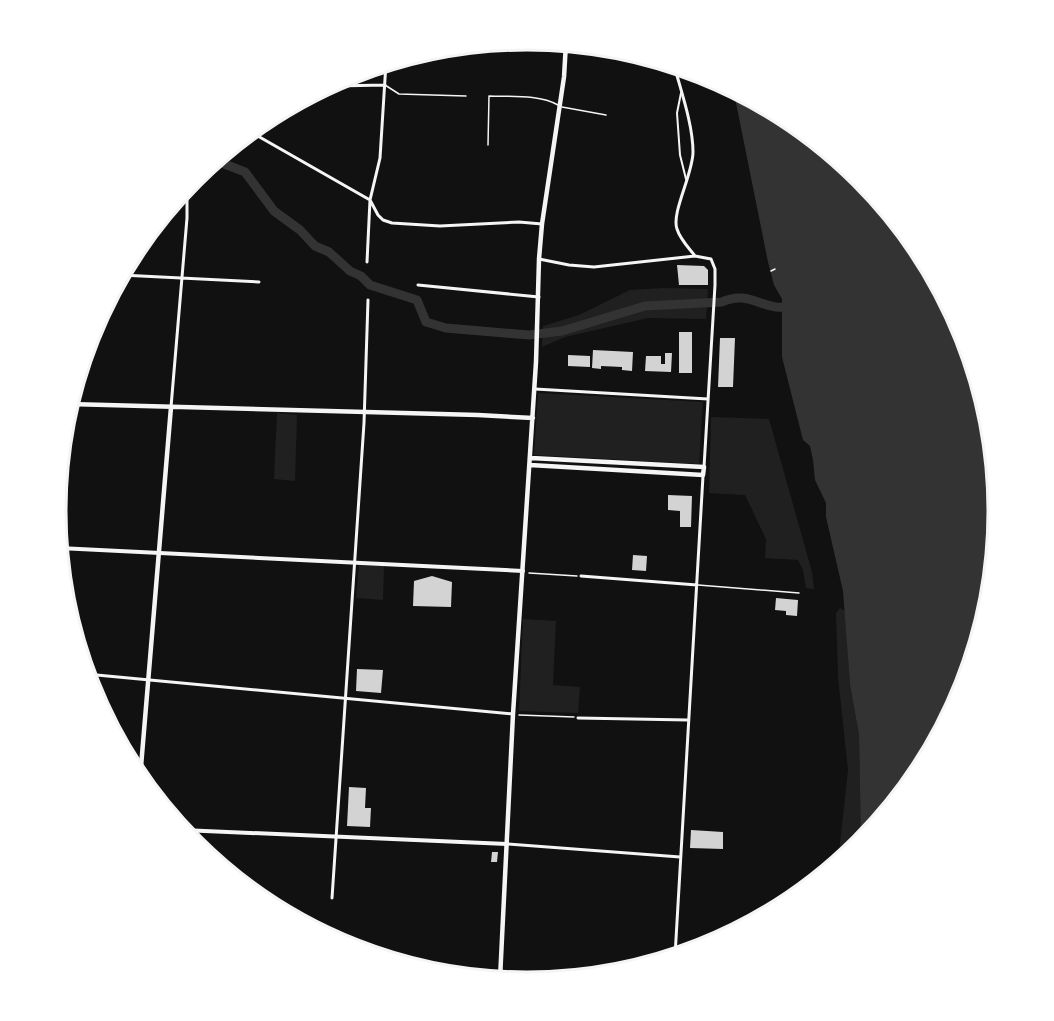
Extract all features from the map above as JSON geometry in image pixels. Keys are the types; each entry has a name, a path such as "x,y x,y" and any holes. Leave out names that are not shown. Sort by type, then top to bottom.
{"main road":[{"path":"500,971 513,714 535,389 539,259 565,51"},
{"path":"79,404 533,418"},
{"path":"141,763 171,407"},
{"path":"530,465 703,475 704,467 531,458"}],"street":[{"path":"367,262 369,200 380,158 386,72"},
{"path":"676,75 694,151 692,168 677,212 676,227 681,239 695,256"},
{"path":"349,86 385,85"},
{"path":"681,92 677,112 680,155 687,175 685,191"},
{"path":"258,136 369,200 378,215 383,220 392,223 440,226 519,222 542,224"},
{"path":"171,407 187,200"},
{"path":"539,259 594,267 695,256 711,259 715,269 715,285 704,467"},
{"path":"131,276 259,282"},
{"path":"418,285 539,297"},
{"path":"332,898 364,412 368,300"},
{"path":"535,389 708,399"},
{"path":"675,947 703,475"},
{"path":"68,548 523,571"},
{"path":"581,576 697,585"},
{"path":"96,675 513,714"},
{"path":"578,718 688,720"},
{"path":"196,831 507,844 680,857"}],"lane":[{"path":"385,85 399,94 466,96"},
{"path":"488,145 489,96 551,101 560,106 606,115"},
{"path":"697,585 798,593"}],"path":[{"path":"771,271 776,269"},
{"path":"529,573 581,576"},
{"path":"513,714 578,718"}],"shaded area":[{"path":"735,99 783,127 831,164 874,207 893,230 926,280 953,334 972,391 984,450 988,510 987,541 979,600 964,659 926,741 893,791 861,828 859,735 850,685 843,591 826,517 826,503 815,480 810,446 803,440 782,357 782,299 774,285"},
{"path":"708,289 706,319 648,318 565,337 542,347 543,326 579,315 630,290"},
{"path":"538,393 703,402 699,464 534,455"},
{"path":"277,413 297,415 295,481 274,479"},
{"path":"711,417 769,419 812,572 814,589 806,588 803,570 798,560 765,558 766,539 745,495 709,493"},
{"path":"359,565 384,566 383,600 356,598"},
{"path":"840,608 845,611 850,685 859,735 861,828 839,849 848,770 838,677 836,613"},
{"path":"523,619 556,621 553,685 580,687 578,713 519,711"}],"building":[{"path":"677,265 704,266 708,270 708,285 679,285"},
{"path":"679,332 692,332 692,373 679,373"},
{"path":"720,338 735,338 733,387 718,387"},
{"path":"593,350 633,352 632,371 622,370 622,367 592,368"},
{"path":"665,353 672,353 671,372 645,371 646,356 661,356 661,364 665,364"},
{"path":"568,355 590,356 590,367 568,366"},
{"path":"668,495 692,496 691,527 680,527 680,511 668,510"},
{"path":"633,555 647,556 646,571 632,570"},
{"path":"432,576 452,582 451,607 413,606 414,581"},
{"path":"776,598 798,600 797,616 786,615 786,611 775,610"},
{"path":"357,669 383,670 381,693 356,691"},
{"path":"349,787 366,788 365,808 371,808 370,827 347,826"},
{"path":"691,830 723,832 723,849 690,848"},
{"path":"492,852 498,852 497,862 491,862"}],"waterway":[{"path":"223,164 245,172 274,211 300,230 315,246 329,252 370,285 417,300 426,322 446,328 529,335 562,331 645,306 722,302 741,298 774,307 792,305"}]}
